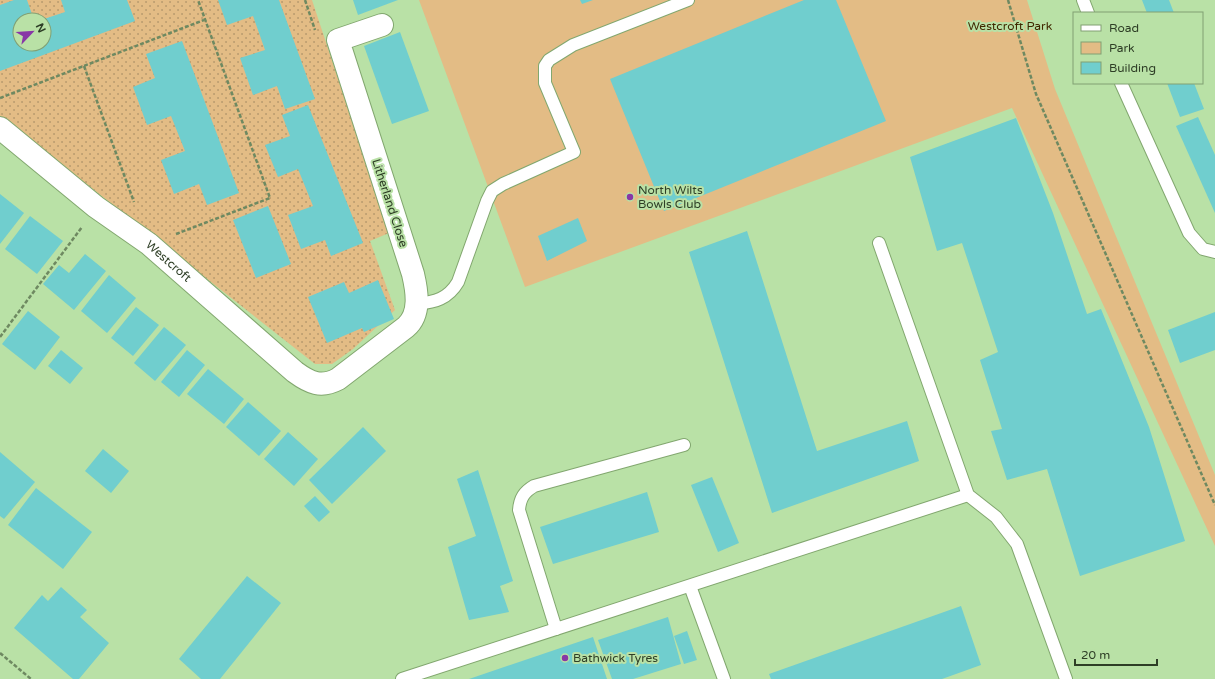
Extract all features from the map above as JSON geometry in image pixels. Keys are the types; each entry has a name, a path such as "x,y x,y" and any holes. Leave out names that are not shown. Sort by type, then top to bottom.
{"street":[{"name":"Litherland Close","path":"338,379 409,325 414,318 417,304 413,274 338,40 382,25"},
{"name":"Westcroft","path":"0,128 96,207 149,244 302,377 316,384 328,384 338,379"}],"lane":[{"path":"417,304 440,300 454,289 492,191 503,184 574,152 545,83 545,66 549,60 573,46 688,0"},
{"path":"1083,0 1088,12"},
{"path":"1121,84 1189,233 1203,249 1215,252"},
{"path":"879,243 968,496 996,517 1017,544 1066,679"},
{"path":"556,629 519,510 520,501 524,494 534,486 684,446"},
{"path":"402,679 968,496"},
{"path":"690,586 724,679"}],"path":[{"path":"149,244 270,198 198,0"},
{"path":"1008,0 1036,94 1215,505"},
{"path":"0,98 204,20"},
{"path":"84,66 136,207"},
{"path":"0,337 96,207"},
{"path":"0,653 31,679"}],"green space":[{"path":"0,0 312,0 389,233 370,241 395,310 353,349 332,364 315,364 0,116"},
{"name":"North Wilts Bowls Club","path":"419,0 1027,0 1055,89 1215,475 1215,546 1012,108 525,287"}],"building":[{"path":"14,0 27,0 31,12 12,12 12,52 51,52 0,71 0,5"},
{"path":"61,0 127,0 135,21 52,52 52,16 65,12"},
{"path":"218,0 279,0 315,99 285,109 277,86 253,95 240,58 265,50 253,16 227,25"},
{"path":"353,0 398,0 358,15"},
{"path":"580,0 593,0 582,4"},
{"path":"804,0 836,0 886,121 664,211 610,79"},
{"path":"1142,0 1169,0 1174,12 1147,12"},
{"path":"400,32 429,111 392,124 364,46"},
{"path":"182,41 239,193 207,205 199,184 174,194 161,160 185,151 171,116 147,125 133,87 155,78 146,54"},
{"path":"1167,84 1194,84 1204,109 1180,117"},
{"path":"308,105 363,243 331,256 325,240 301,249 288,215 313,206 298,169 278,177 265,145 290,136 282,115"},
{"path":"1198,117 1215,155 1215,213 1176,126"},
{"path":"1016,118 1053,213 1087,314 1101,309 1149,427 1185,541 1080,576 1047,469 1007,480 991,431 1002,429 980,360 998,352 962,243 937,251 910,157"},
{"path":"0,194 24,213 0,244"},
{"path":"268,206 291,264 256,278 233,220"},
{"path":"30,216 63,241 37,274 5,249"},
{"path":"578,218 587,241 547,261 538,236"},
{"path":"747,231 817,451 907,421 919,461 772,513 689,252"},
{"path":"85,254 106,271 74,310 43,284 59,265 69,273"},
{"path":"109,275 136,298 107,333 81,311"},
{"path":"378,280 394,319 364,332 362,328 327,343 308,297 344,282 349,293"},
{"path":"136,307 159,325 133,356 111,338"},
{"path":"28,311 60,337 35,370 2,344"},
{"path":"1215,312 1215,350 1180,363 1168,330"},
{"path":"164,327 186,345 155,381 134,363"},
{"path":"61,350 83,368 70,384 48,366"},
{"path":"187,350 205,365 179,397 161,382"},
{"path":"208,369 244,399 224,424 187,394"},
{"path":"248,402 281,431 259,456 226,427"},
{"path":"363,427 386,451 332,504 309,480"},
{"path":"288,432 318,459 294,486 264,459"},
{"path":"103,449 129,471 111,493 85,471"},
{"path":"0,452 35,482 4,519 0,516"},
{"path":"478,470 513,581 500,586 509,612 469,620 448,547 476,536 457,479"},
{"path":"712,477 739,543 718,552 691,485"},
{"path":"36,488 92,532 63,569 8,525"},
{"path":"647,492 659,532 553,564 540,527"},
{"path":"315,496 330,512 319,522 304,506"},
{"path":"247,576 281,603 220,679 201,679 179,659"},
{"path":"61,587 87,610 80,617 109,643 79,679 73,679 14,628 42,595 48,601"},
{"path":"961,606 981,665 942,679 771,679 769,674"},
{"path":"668,617 681,664 633,679 612,679 598,640"},
{"path":"687,631 697,660 684,664 674,636"},
{"name":"Bathwick Tyres","path":"593,637 607,679 469,679"}],"place":[{"name":"North Wilts Bowls Club","path":"630,197"},
{"name":"Bathwick Tyres","path":"565,658"}],"park label":[{"name":"Westcroft Park","path":"1010,26"}]}
